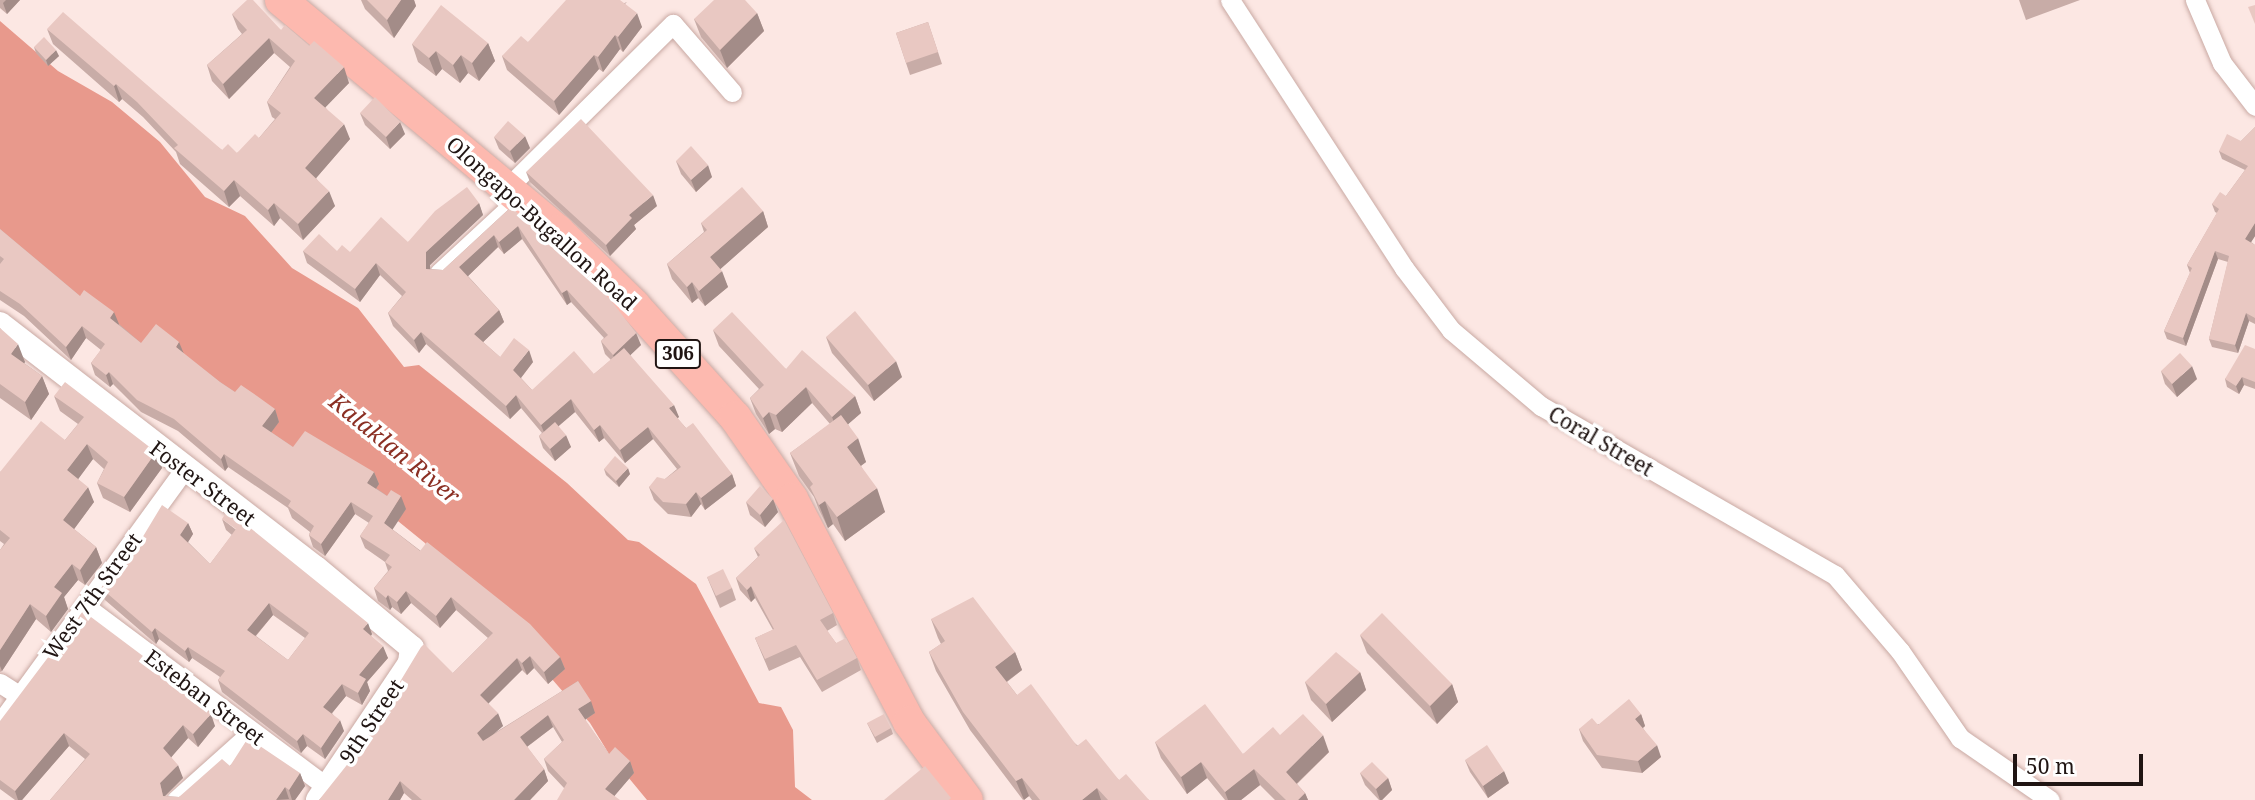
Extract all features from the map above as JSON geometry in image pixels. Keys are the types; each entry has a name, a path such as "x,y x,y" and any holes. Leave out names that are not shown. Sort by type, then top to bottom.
{"main road":[{"name":"Olongapo-Bugallon Road","path":"281,0 514,192 634,305 735,417 792,499 826,559 909,722 967,800"}],"street":[{"name":"Coral Street","path":"1230,0 1404,268 1451,330 1541,406 1835,575 1900,651 1960,738 2050,800"},
{"path":"2195,0 2222,63 2255,106"},
{"path":"439,273 673,24 733,92"},
{"name":"Foster Street","path":"0,324 184,470 317,568 406,643"},
{"name":"West 7th Street","path":"0,723 184,470"},
{"name":"Esteban Street","path":"85,606 251,733 322,794"},
{"name":"9th Street","path":"322,794 410,663 413,651 406,643"},
{"path":"0,683 20,696"},
{"path":"176,800 251,733"}],"water":[{"name":"Kalaklan River","path":"0,21 58,71 112,102 160,142 205,197 245,216 292,268 358,308 404,367 419,365 567,483 628,540 639,542 696,584 759,703 781,707 793,730 795,787 812,800 647,800 609,754 590,723 526,649 460,588 425,543 388,513 0,253"}],"building":[{"path":"247,0 253,0 281,30 285,25 309,46 314,41 344,67 314,98 344,124 305,168 329,191 298,224 274,203 268,210 234,180 224,191 174,148 178,145 137,102 47,29 63,12 222,150 228,144 237,153 255,134 259,138 281,113 267,102 295,61 269,38 223,84 207,65 247,30 232,14"},
{"path":"367,0 401,0 387,20"},
{"path":"566,0 620,0 637,13 618,37 615,35 598,57 594,55 554,101 502,56 521,36 528,42"},
{"path":"714,0 745,0 757,13 720,50 694,19"},
{"path":"441,5 488,43 472,63 461,55 453,65 436,51 429,58 412,44"},
{"path":"2255,5 2255,24 2248,7"},
{"path":"928,22 938,52 906,63 896,33"},
{"path":"44,37 56,50 46,60 34,47"},
{"path":"375,97 400,122 386,137 360,113"},
{"path":"581,119 653,195 629,215 632,218 606,245 526,172"},
{"path":"508,121 525,136 510,151 494,137"},
{"path":"2255,127 2255,223 2245,239 2255,245 2255,318 2246,313 2235,345 2209,339 2229,256 2215,251 2183,338 2164,331 2192,268 2187,265 2219,209 2212,204 2220,192 2226,196 2248,166 2219,151 2227,134 2241,141"},
{"path":"691,146 708,165 691,180 676,161"},
{"path":"467,187 479,203 426,252 426,269 443,270 511,207 610,299 636,333 613,355 601,341 608,335 567,290 562,293 518,226 499,242 494,235 459,267 499,310 474,334 500,357 514,338 529,350 513,370 532,390 574,351 594,374 624,348 674,405 669,408 686,428 693,423 732,474 701,498 696,492 686,504 663,502 649,487 657,477 665,479 681,467 648,427 620,450 600,425 594,430 571,399 541,425 516,395 506,406 421,332 414,340 388,313 406,292 376,263 355,289 303,251 319,234 337,251 342,245 350,252 381,217 408,242 435,211"},
{"path":"742,187 763,211 710,257 722,271 699,291 692,282 687,287 667,264 707,230 701,223"},
{"path":"0,229 80,296 84,290 114,312 110,318 141,343 156,324 179,342 176,347 220,382 235,392 241,385 275,409 262,426 293,447 305,431 374,472 367,483 387,496 391,490 401,496 384,523 420,551 427,542 530,624 560,657 544,672 530,656 522,663 517,658 480,695 498,713 477,733 483,741 578,681 591,701 578,709 609,754 615,747 630,761 605,789 620,800 557,800 567,783 544,759 564,740 548,715 520,737 544,769 514,800 422,800 400,781 388,800 319,800 358,751 424,644 453,673 493,633 451,597 436,616 406,591 397,602 388,595 386,598 374,588 392,567 385,562 390,555 360,536 373,516 351,502 321,544 309,535 314,526 288,506 291,501 224,454 221,459 174,419 137,400 109,372 106,375 91,363 105,344 82,326 66,347 20,304 0,291 0,264 4,259 0,256"},
{"path":"855,311 896,361 868,385 826,337"},
{"path":"732,312 786,369 802,350 855,396 832,417 806,387 776,415 769,412 763,418 750,398 764,385 713,330"},
{"path":"0,328 18,344 11,354 42,376 25,402 0,384"},
{"path":"2245,345 2255,349 2255,382 2242,377 2236,386 2225,379"},
{"path":"2180,353 2192,366 2172,384 2161,371"},
{"path":"65,382 156,452 124,497 97,483 108,462 87,444 67,470 88,487 63,520 96,547 80,570 72,564 54,587 62,593 46,616 30,604 0,650 0,550 10,538 0,530 0,472 41,421 65,440 84,417 54,396"},
{"path":"841,415 858,438 847,447 877,488 837,517 825,501 819,505 810,487 813,484 790,453"},
{"path":"555,422 566,435 550,449 539,436"},
{"path":"615,456 628,468 616,481 604,469"},
{"path":"760,486 773,499 760,515 746,502"},
{"path":"162,505 188,523 180,535 210,564 236,529 222,519 228,510 368,623 363,629 383,646 359,675 366,679 358,693 342,684 323,707 340,720 321,748 303,734 297,741 218,680 225,671 188,647 185,651 155,628 152,632 101,588 122,559 127,563","holes":["269,603 309,633 288,660 247,630"]},
{"path":"784,520 833,613 820,620 836,643 846,638 857,658 817,680 796,645 765,659 755,638 774,629 751,586 747,590 736,578 760,555 754,548"},
{"path":"723,569 732,588 716,596 707,577"},
{"path":"973,597 1015,652 995,667 1017,695 1031,684 1077,746 1086,739 1119,780 1126,774 1149,800 1108,800 1097,788 1082,800 1040,800 1022,778 1016,781 963,712 929,652 945,641 931,619"},
{"path":"83,611 191,692 189,695 211,714 193,734 183,725 163,748 178,765 160,783 163,796 179,797 222,759 230,766 248,738 300,773 289,790 285,787 276,800 50,800 90,754 64,733 15,791 0,780 0,721"},
{"path":"1382,613 1452,684 1430,706 1360,635"},
{"path":"1336,652 1360,672 1326,704 1305,682"},
{"path":"1629,699 1641,714 1635,719 1657,745 1638,761 1597,755 1579,729 1592,718 1598,725"},
{"path":"1205,704 1243,754 1273,727 1280,735 1303,714 1323,735 1286,772 1305,793 1298,800 1286,800 1254,769 1225,792 1201,762 1181,777 1155,742"},
{"path":"884,714 891,728 875,737 867,723"},
{"path":"1487,745 1504,771 1483,786 1465,760"},
{"path":"1372,762 1388,778 1376,789 1360,773"},
{"path":"925,766 951,798 949,800 884,800"}]}
